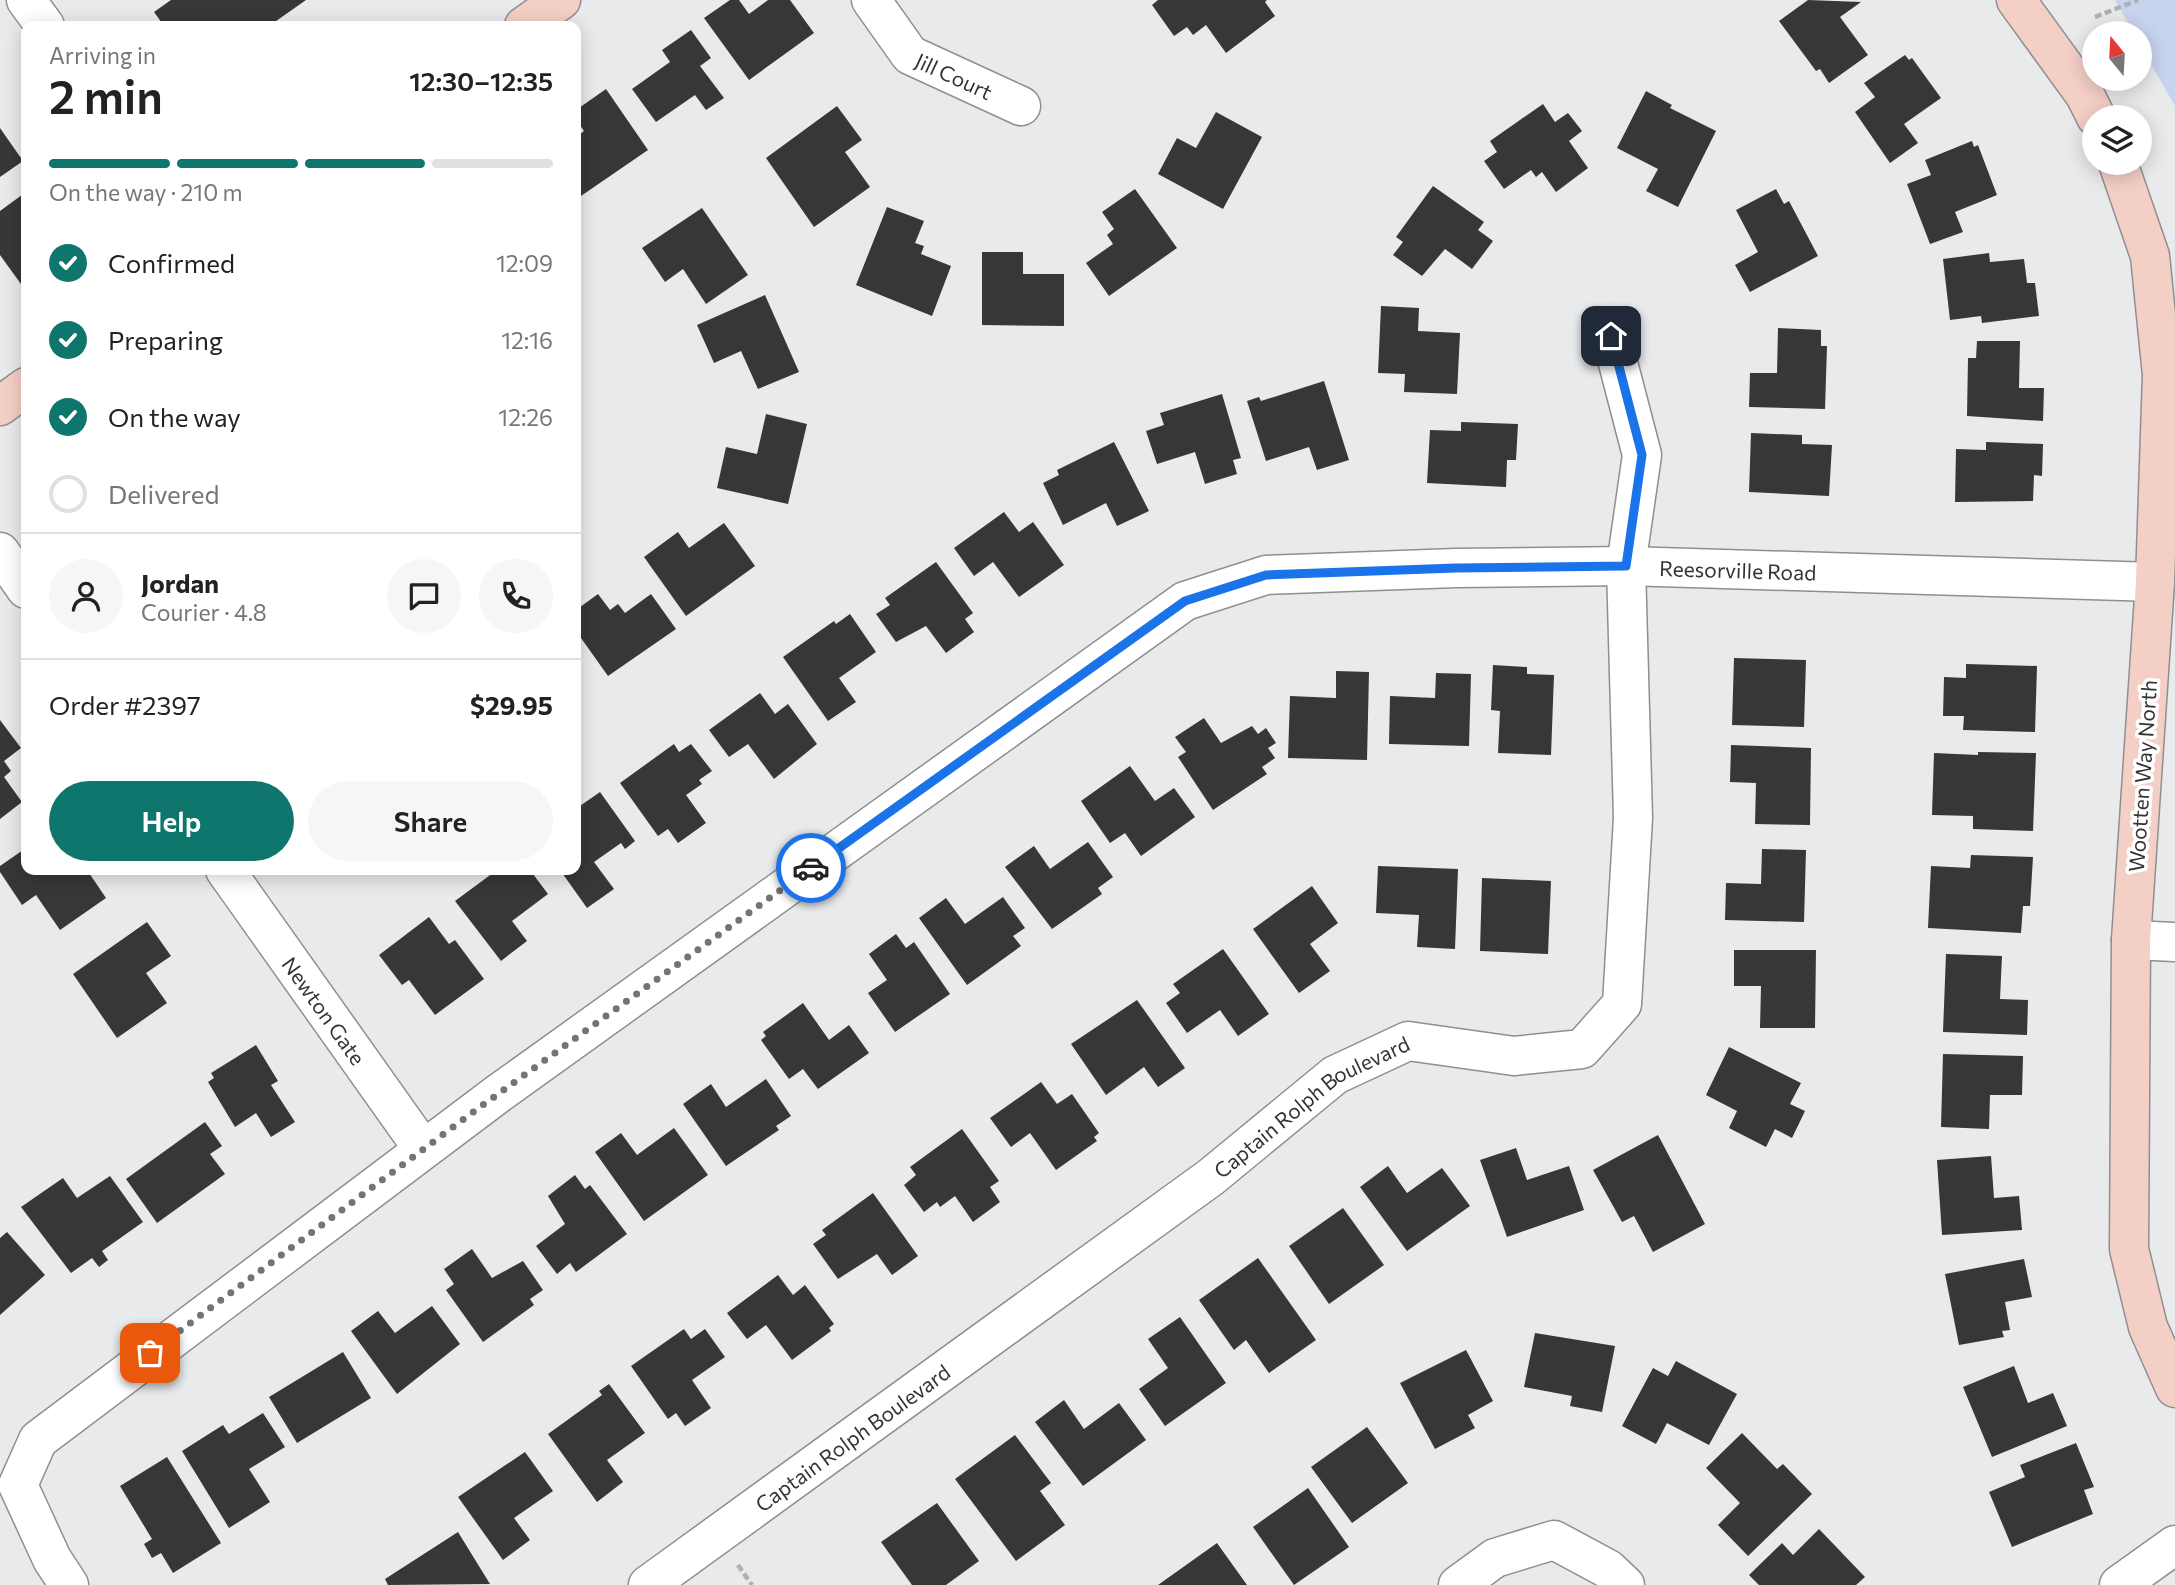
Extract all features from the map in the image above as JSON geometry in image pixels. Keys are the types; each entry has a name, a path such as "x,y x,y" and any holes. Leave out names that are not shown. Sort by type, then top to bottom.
{"street":[{"path":"26,0 41,21"},
{"path":"531,21 561,0"},
{"name":"Jill Court","path":"872,0 910,55 1021,106"},
{"path":"2026,4 2090,105"},
{"name":"Wootten Way North","path":"2122,175 2150,256 2162,375 2166,488 2155,582 2131,940 2129,1249 2148,1327 2175,1388"},
{"name":"Captain Rolph Boulevard","path":"649,1585 1211,1177 1335,1075 1408,1041 1514,1056 1583,1049 1622,1004 1633,818 1626,566 1642,455 1611,336"},
{"path":"0,406 21,391"},
{"path":"0,552 21,582"},
{"name":"Reesorville Road","path":"69,1585 52,1559 18,1485 38,1440 423,1149 1185,601 1266,575 1456,568 1626,566 2155,582"},
{"name":"Newton Gate","path":"229,875 423,1149"},
{"path":"2131,940 2175,942"},
{"path":"1458,1585 1495,1558 1554,1540 1608,1569 1625,1585"},
{"path":"2119,1585 2175,1545"}],"path":[{"path":"2095,17 2138,0"}],"shaded area":[{"path":"2115,0 2175,0 2175,106 2152,66 2152,21 2127,21"}],"building":[{"path":"171,0 306,0 276,21 160,21 154,12"},
{"path":"730,0 739,0 749,14 768,0 790,0 814,33 749,80 704,18"},
{"path":"1158,0 1267,0 1265,2 1275,16 1226,53 1206,25 1193,35 1187,27 1174,36 1152,5"},
{"path":"1808,0 1861,2 1840,17 1868,55 1829,83 1820,69 1816,71 1779,21"},
{"path":"691,30 711,58 700,66 724,98 706,110 695,95 656,122 632,89 670,62 662,50"},
{"path":"1905,55 1909,60 1912,58 1941,98 1904,124 1918,143 1890,163 1855,112 1875,97 1864,83"},
{"path":"606,89 648,150 581,196 581,133 584,131 581,126 581,106"},
{"path":"1646,91 1672,105 1670,108 1716,131 1678,207 1646,191 1658,169 1617,148"},
{"path":"1543,104 1555,122 1568,113 1582,131 1569,141 1588,168 1556,192 1542,172 1536,177 1531,170 1504,189 1484,161 1497,152 1490,141"},
{"path":"837,106 862,140 845,152 870,187 814,227 766,158"},
{"path":"1216,112 1262,137 1223,209 1158,174 1177,138 1196,148"},
{"path":"0,128 21,158 21,162 0,177"},
{"path":"1972,141 1974,147 1978,145 1997,195 1955,212 1963,232 1930,244 1907,184 1931,175 1925,160"},
{"path":"1433,186 1484,222 1478,230 1493,241 1472,269 1445,249 1422,276 1393,255 1403,242 1396,237"},
{"path":"1135,189 1177,248 1109,296 1086,263 1113,244 1107,235 1114,229 1102,212"},
{"path":"1776,189 1784,204 1789,201 1818,256 1750,292 1735,265 1758,252 1736,210"},
{"path":"21,196 21,284 0,255 0,211"},
{"path":"887,207 924,221 915,243 924,246 921,254 951,266 932,316 856,285"},
{"path":"702,208 748,275 706,304 683,269 665,282 642,248"},
{"path":"982,252 1023,252 1023,274 1064,274 1064,326 982,325"},
{"path":"1989,253 1990,262 2024,259 2027,283 2035,283 2039,316 1982,323 1981,316 1950,320 1943,259"},
{"path":"765,295 799,372 758,389 741,351 714,363 697,325"},
{"path":"1381,306 1419,308 1418,331 1460,333 1457,394 1404,392 1405,374 1378,373"},
{"path":"1778,328 1821,330 1821,346 1827,346 1825,409 1749,407 1750,373 1777,373"},
{"path":"1977,341 2020,341 2019,388 2044,388 2043,421 1967,416 1968,358 1976,358"},
{"path":"1324,381 1349,460 1317,470 1309,447 1266,461 1247,401 1259,397 1261,401"},
{"path":"1222,394 1241,458 1233,460 1237,474 1205,484 1195,452 1157,464 1146,431 1164,425 1160,413"},
{"path":"766,414 807,424 788,504 717,488 726,447 757,454"},
{"path":"1461,422 1518,424 1516,460 1507,460 1506,487 1427,483 1430,430 1461,431"},
{"path":"1751,433 1802,435 1802,444 1832,445 1829,496 1749,492"},
{"path":"1114,442 1149,511 1117,526 1106,503 1063,525 1043,483 1059,475 1057,470"},
{"path":"1986,442 2043,444 2042,476 2034,475 2033,501 1955,502 1956,449 1986,450"},
{"path":"1004,512 1019,532 1033,522 1064,565 1019,597 993,562 974,576 954,548"},
{"path":"724,523 755,566 686,616 644,557 678,532 689,548"},
{"path":"936,562 973,613 965,619 974,632 946,653 926,626 896,642 876,614 890,605 885,598"},
{"path":"598,594 610,610 618,604 625,613 651,594 676,629 608,676 581,638 581,606"},
{"path":"850,614 876,652 839,678 856,702 828,721 783,657 834,621 836,624"},
{"path":"1734,658 1806,660 1804,727 1732,725"},
{"path":"1966,664 2037,666 2035,732 1963,730 1964,716 1943,716 1944,677 1966,678"},
{"path":"1493,665 1527,667 1527,674 1554,675 1551,755 1498,753 1500,711 1491,710"},
{"path":"1336,671 1369,672 1367,760 1288,758 1290,696 1336,698"},
{"path":"1436,673 1471,674 1469,746 1389,744 1390,696 1435,698"},
{"path":"760,693 775,714 788,704 817,744 774,779 748,744 729,757 709,730"},
{"path":"1204,718 1221,743 1252,726 1258,734 1266,728 1276,743 1268,748 1275,758 1262,767 1267,774 1213,810 1178,757 1186,752 1175,737"},
{"path":"0,720 21,748 4,761 11,771 4,777 21,803 0,819"},
{"path":"674,744 679,752 691,744 712,771 699,780 702,784 686,795 706,823 678,843 668,829 658,836 620,783"},
{"path":"1731,745 1811,748 1810,825 1755,824 1756,783 1730,782"},
{"path":"1978,752 2036,753 2033,831 1973,829 1973,816 1932,815 1934,753 1978,755"},
{"path":"1130,766 1155,801 1174,788 1195,817 1141,856 1125,833 1110,843 1081,801"},
{"path":"600,792 635,841 625,849 621,843 594,862 614,889 587,908 564,875 581,875 581,805"},
{"path":"1088,842 1113,877 1098,888 1102,894 1052,929 1005,867 1034,846 1050,869"},
{"path":"1762,849 1806,850 1804,922 1725,920 1726,883 1761,884"},
{"path":"21,851 21,875 90,875 106,898 60,930 36,895 22,905 0,872 0,866"},
{"path":"1971,855 2033,857 2030,906 2023,906 2021,933 1928,928 1931,866 1970,868"},
{"path":"1378,866 1458,869 1455,949 1417,947 1419,915 1376,913"},
{"path":"490,875 534,875 548,894 512,921 527,941 501,961 455,901"},
{"path":"1482,878 1551,881 1548,954 1480,951"},
{"path":"1312,886 1338,923 1310,944 1330,971 1299,993 1253,929"},
{"path":"1003,897 1025,928 1013,936 1021,946 967,985 919,918 946,898 965,924"},
{"path":"429,917 449,944 455,940 484,979 435,1015 409,980 402,985 379,955"},
{"path":"147,922 171,956 146,973 167,1003 117,1038 73,974"},
{"path":"896,934 906,948 914,942 950,994 895,1032 868,993 887,980 869,954"},
{"path":"1223,949 1269,1014 1238,1036 1220,1010 1187,1033 1166,1003 1180,993 1173,984"},
{"path":"1734,950 1816,950 1815,1028 1760,1028 1761,986 1734,986"},
{"path":"1946,954 2002,956 2000,999 2028,1000 2027,1035 1943,1032"},
{"path":"1137,1000 1185,1068 1158,1087 1144,1067 1106,1095 1071,1044"},
{"path":"803,1003 829,1040 849,1025 869,1053 818,1089 803,1069 789,1079 761,1040 766,1036 763,1032"},
{"path":"256,1045 278,1081 271,1085 295,1122 271,1137 256,1113 235,1127 208,1082 214,1078 211,1073"},
{"path":"1729,1047 1801,1083 1790,1104 1805,1111 1792,1138 1775,1129 1766,1147 1729,1128 1737,1111 1706,1095"},
{"path":"1943,1054 2023,1056 2022,1095 1990,1095 1989,1129 1941,1127"},
{"path":"766,1079 791,1116 776,1126 779,1130 726,1166 683,1104 711,1084 726,1107"},
{"path":"1041,1082 1057,1104 1072,1094 1099,1133 1094,1137 1097,1141 1056,1170 1030,1133 1011,1147 990,1118"},
{"path":"205,1122 222,1146 210,1154 225,1174 157,1223 126,1179"},
{"path":"674,1128 708,1175 644,1221 595,1152 621,1133 637,1155"},
{"path":"962,1129 999,1181 990,1187 1000,1202 973,1222 955,1196 940,1207 937,1202 924,1212 904,1185 916,1175 910,1167"},
{"path":"1658,1135 1705,1224 1653,1252 1634,1216 1622,1222 1593,1170"},
{"path":"1516,1148 1527,1180 1569,1166 1584,1210 1507,1237 1480,1160"},
{"path":"1991,1156 1994,1198 2019,1196 2022,1230 1942,1235 1937,1160"},
{"path":"1388,1166 1407,1193 1442,1168 1470,1206 1407,1251 1360,1187"},
{"path":"575,1175 585,1189 590,1185 627,1234 576,1272 570,1263 557,1274 536,1246 565,1224 548,1196"},
{"path":"110,1176 143,1222 102,1251 108,1260 99,1267 92,1258 71,1273 21,1207 63,1178 77,1198"},
{"path":"873,1193 918,1256 892,1275 877,1254 838,1279 813,1244 826,1235 822,1230"},
{"path":"1343,1208 1384,1265 1329,1304 1289,1246"},
{"path":"7,1232 45,1275 0,1315 0,1238"},
{"path":"472,1249 492,1278 523,1261 543,1290 530,1299 534,1305 483,1342 446,1290 454,1284 444,1269"},
{"path":"1258,1258 1316,1340 1269,1373 1246,1340 1234,1350 1199,1300"},
{"path":"2024,1259 2032,1297 2005,1302 2010,1330 2002,1331 2004,1337 1959,1345 1945,1274"},
{"path":"778,1275 793,1295 805,1285 834,1324 829,1328 831,1331 792,1360 766,1325 747,1339 727,1313"},
{"path":"432,1306 460,1344 397,1394 351,1331 378,1311 395,1333"},
{"path":"1180,1317 1226,1383 1165,1426 1139,1389 1168,1368 1148,1339"},
{"path":"684,1329 691,1339 705,1329 725,1357 692,1380 711,1408 685,1426 676,1413 668,1419 631,1366"},
{"path":"1535,1333 1615,1346 1602,1412 1570,1406 1572,1396 1524,1387"},
{"path":"1466,1350 1493,1401 1468,1415 1475,1428 1435,1449 1400,1383"},
{"path":"343,1352 371,1398 297,1443 269,1397"},
{"path":"1676,1361 1737,1394 1709,1445 1667,1423 1656,1444 1622,1426 1653,1368 1668,1376"},
{"path":"2014,1366 2028,1403 2053,1393 2067,1426 1992,1457 1963,1387"},
{"path":"609,1384 645,1433 607,1460 623,1482 597,1502 548,1434 602,1395 599,1391"},
{"path":"1064,1400 1084,1429 1119,1403 1146,1440 1083,1486 1035,1422"},
{"path":"263,1413 285,1447 249,1469 270,1502 229,1528 182,1451 223,1425 229,1434"},
{"path":"1367,1427 1408,1483 1352,1523 1311,1467"},
{"path":"1742,1433 1777,1469 1783,1464 1812,1494 1748,1556 1718,1525 1740,1503 1706,1468"},
{"path":"1015,1435 1051,1483 1040,1491 1065,1525 1016,1561 955,1479"},
{"path":"2076,1443 2094,1487 2084,1490 2093,1514 2012,1547 1989,1492 2025,1477 2020,1465"},
{"path":"525,1452 553,1491 514,1518 530,1540 503,1560 458,1497"},
{"path":"167,1457 221,1543 173,1573 161,1553 152,1558 144,1544 152,1539 120,1486"},
{"path":"1308,1488 1349,1547 1294,1585 1253,1527"},
{"path":"937,1503 979,1561 946,1585 912,1585 881,1542"},
{"path":"1819,1529 1865,1577 1856,1585 1759,1585 1749,1575 1782,1543 1793,1555"},
{"path":"458,1532 490,1584 388,1585 385,1579"},
{"path":"1217,1543 1247,1585 1158,1585"}],"way so far":[{"path":"150,1353 480,1107 811,868"}],"route":[{"path":"811,868 1185,601 1266,575 1456,568 1626,566 1642,455 1611,336"}]}
